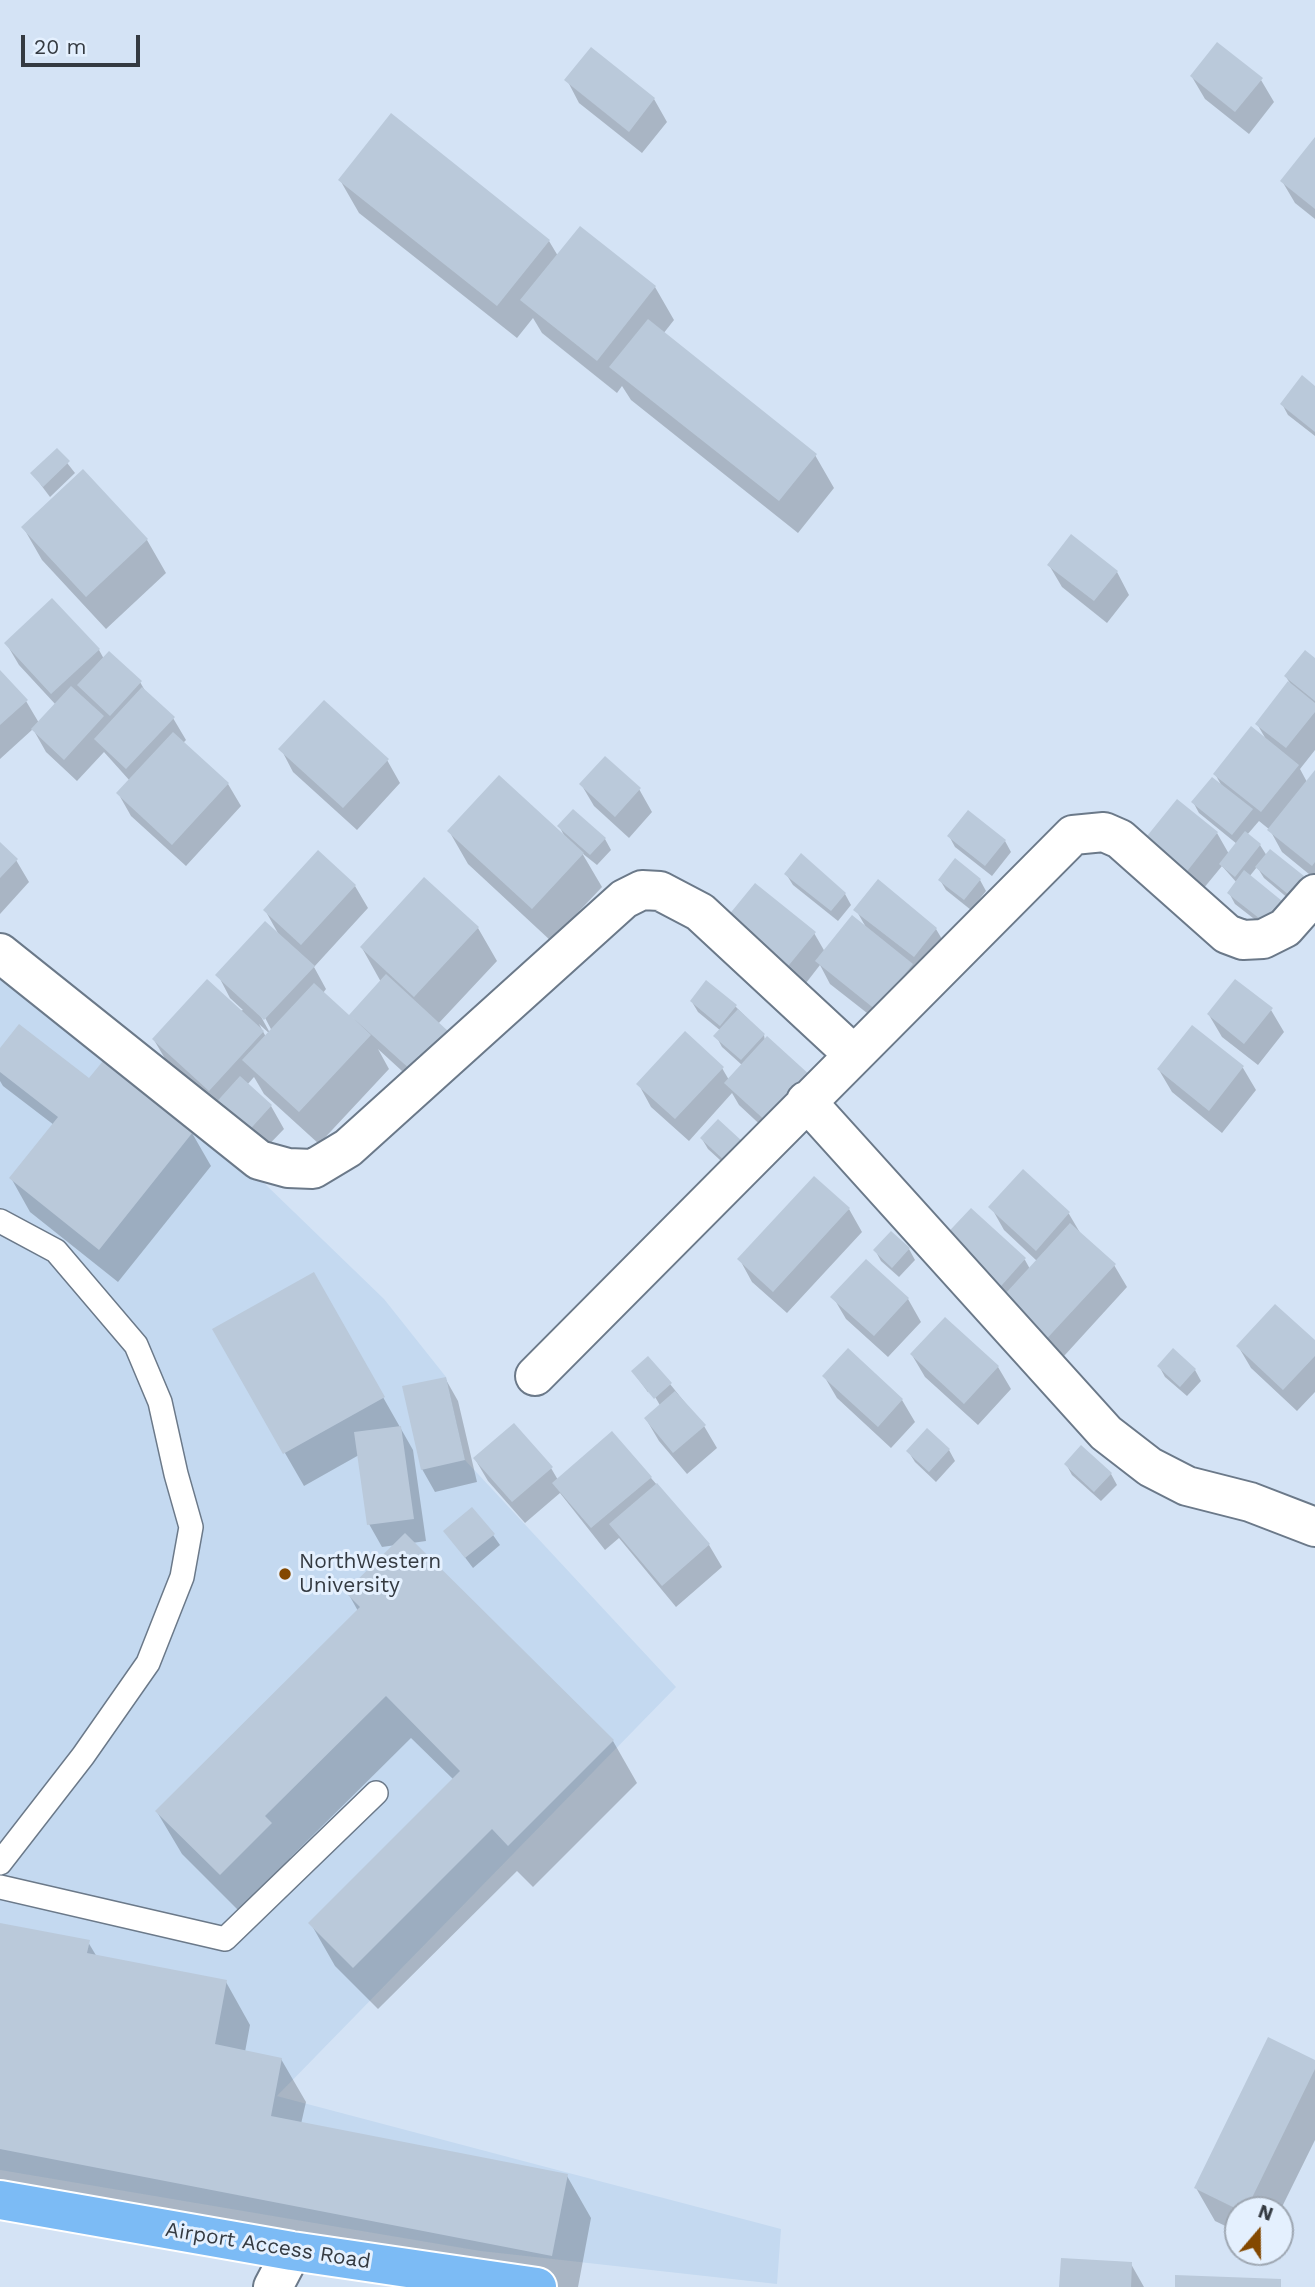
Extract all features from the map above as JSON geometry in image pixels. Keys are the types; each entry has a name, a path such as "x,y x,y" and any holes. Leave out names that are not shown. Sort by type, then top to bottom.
{"main road":[{"name":"Airport Access Road","path":"0,2200 292,2251 537,2287"}],"street":[{"path":"536,1376 806,1101 1073,835 1104,832 1120,839 1227,934 1242,940 1263,939 1285,928 1315,894"},
{"path":"0,953 259,1160 288,1168 313,1169 348,1148 624,899 642,890 660,891 700,912 853,1054"},
{"path":"806,1101 1105,1433 1150,1467 1187,1486 1250,1502 1315,1527"},
{"path":"272,2287 292,2251"}],"lane":[{"path":"0,1222 56,1251 136,1345 160,1402 191,1527 182,1577 148,1663 83,1756 0,1863"},
{"path":"0,1887 225,1939 376,1793"}],"shaded area":[{"name":"NorthWestern University","path":"0,962 204,1125 384,1299 446,1377 465,1460 676,1687 277,2096 781,2229 777,2284 480,2251 0,2170"}],"building":[{"path":"1217,42 1263,78 1235,112 1190,76"},
{"path":"591,47 655,98 629,132 564,80"},
{"path":"391,113 550,240 497,306 338,180"},
{"path":"1315,137 1315,209 1280,181"},
{"path":"580,226 656,286 597,361 520,300"},
{"path":"648,319 817,454 779,501 609,367"},
{"path":"1302,375 1315,386 1315,432 1280,404"},
{"path":"57,448 70,461 43,487 30,473"},
{"path":"83,469 148,539 86,597 21,527"},
{"path":"1071,534 1118,571 1094,601 1047,565"},
{"path":"52,598 100,649 51,694 4,643"},
{"path":"1305,650 1315,658 1315,701 1284,676"},
{"path":"109,651 142,681 110,716 77,685"},
{"path":"0,670 28,700 0,725"},
{"path":"1288,681 1315,703 1315,712 1286,748 1255,724"},
{"path":"71,686 104,716 64,760 31,729"},
{"path":"142,687 175,717 126,769 94,739"},
{"path":"324,700 389,759 343,808 278,749"},
{"path":"1251,726 1299,765 1261,812 1213,774"},
{"path":"173,732 229,783 172,845 116,793"},
{"path":"605,756 641,788 615,817 579,784"},
{"path":"1315,770 1315,862 1312,866 1267,830"},
{"path":"499,775 584,853 532,909 447,831"},
{"path":"1212,777 1253,809 1232,835 1191,802"},
{"path":"1177,799 1218,832 1181,879 1139,846"},
{"path":"573,809 606,838 590,855 557,826"},
{"path":"968,810 1006,840 985,866 947,836"},
{"path":"1245,831 1261,844 1235,877 1219,864"},
{"path":"0,842 18,859 0,878"},
{"path":"1270,849 1304,876 1289,895 1255,867"},
{"path":"318,850 356,885 301,945 263,910"},
{"path":"801,853 846,893 831,911 784,874"},
{"path":"955,858 981,879 964,900 938,880"},
{"path":"1244,870 1287,905 1269,926 1227,893"},
{"path":"424,877 479,927 414,997 360,947"},
{"path":"878,879 937,928 914,957 853,910"},
{"path":"755,883 816,932 785,970 723,922"},
{"path":"852,915 913,964 876,1010 815,961"},
{"path":"265,921 315,966 264,1020 215,975"},
{"path":"386,974 449,1032 412,1071 352,1017 371,1035 299,1112 242,1060 314,983 349,1015"},
{"path":"207,979 264,1031 209,1091 152,1039"},
{"path":"1235,979 1273,1008 1244,1044 1207,1014"},
{"path":"706,980 737,1005 720,1026 690,1001"},
{"path":"738,1009 765,1034 741,1060 713,1036"},
{"path":"19,1024 89,1078 103,1061 193,1132 99,1250 9,1178 58,1117 0,1072 0,1048"},
{"path":"1192,1025 1244,1066 1209,1111 1157,1069"},
{"path":"685,1031 724,1067 675,1119 636,1084"},
{"path":"767,1036 811,1076 768,1123 724,1083"},
{"path":"240,1076 272,1105 244,1136 212,1107"},
{"path":"718,1119 743,1142 726,1162 700,1138"},
{"path":"1023,1169 1070,1212 1036,1251 988,1207"},
{"path":"814,1176 850,1208 773,1292 737,1259"},
{"path":"971,1208 1026,1258 994,1294 938,1243"},
{"path":"1070,1223 1116,1264 1040,1346 995,1305"},
{"path":"891,1231 910,1248 892,1268 873,1250"},
{"path":"866,1259 909,1298 874,1336 830,1297"},
{"path":"314,1272 385,1397 283,1454 212,1329"},
{"path":"1275,1304 1315,1340 1315,1356 1283,1390 1236,1346"},
{"path":"945,1317 999,1366 964,1404 910,1354"},
{"path":"848,1348 903,1399 878,1427 822,1376"},
{"path":"1173,1348 1196,1369 1180,1387 1157,1366"},
{"path":"648,1356 672,1383 654,1399 631,1371"},
{"path":"446,1377 465,1460 421,1470 402,1386"},
{"path":"675,1391 706,1425 673,1453 644,1418"},
{"path":"514,1423 553,1467 512,1502 473,1458"},
{"path":"401,1426 414,1519 367,1525 354,1432"},
{"path":"927,1428 950,1449 929,1472 906,1451"},
{"path":"612,1431 652,1477 591,1528 552,1483"},
{"path":"1081,1445 1112,1473 1094,1492 1064,1464"},
{"path":"657,1483 710,1544 662,1586 609,1524"},
{"path":"472,1507 495,1534 465,1558 443,1531"},
{"path":"405,1533 614,1740 508,1846 492,1829 353,1968 308,1923 460,1771 386,1696 265,1816 272,1823 220,1875 155,1811 360,1607 345,1592"},
{"path":"0,1923 90,1940 87,1953 227,1980 215,2044 282,2058 271,2116 568,2174 552,2256 0,2149"},
{"path":"1268,2037 1315,2060 1315,2069 1253,2196 1224,2196 1224,2203 1194,2188"},
{"path":"1061,2258 1132,2262 1131,2287 1059,2287"},
{"path":"1175,2275 1281,2279 1281,2287 1175,2287"}],"place":[{"name":"NorthWestern University","path":"285,1574"}]}
